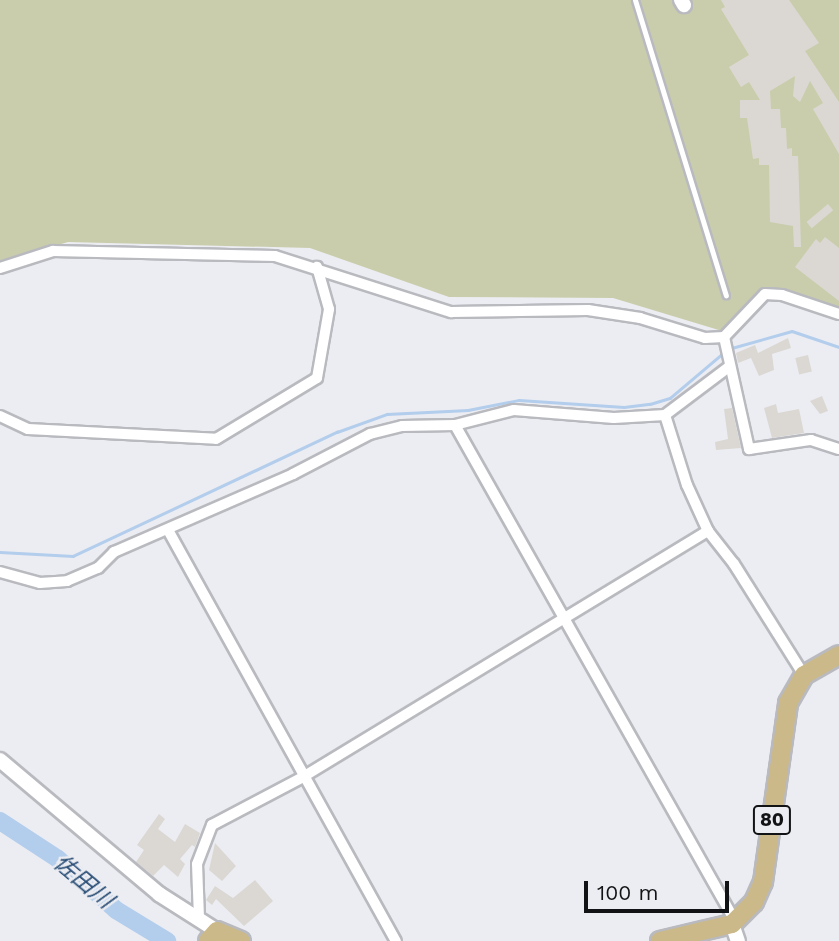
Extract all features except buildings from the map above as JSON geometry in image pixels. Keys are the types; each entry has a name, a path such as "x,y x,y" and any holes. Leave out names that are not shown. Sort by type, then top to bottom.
{"main road":[{"path":"803,675 839,655"},
{"name":"80","path":"734,922 754,902 763,882 788,703 803,675"},
{"path":"660,941 734,922"},
{"path":"211,937 241,941"}],"street":[{"path":"0,268 62,251 157,257 275,256 317,267 451,312 588,310 640,318 705,338 724,337 765,294 782,295 839,314"},
{"path":"0,416 28,429 216,439 317,378 329,309 317,267"},
{"path":"724,337 749,449 811,440 839,449"},
{"path":"0,572 40,583 67,581 98,568 114,552 168,530 370,434 402,426 455,425 514,410 614,418 665,415 730,366"},
{"path":"665,415 687,485 708,531 734,564 803,675"},
{"path":"455,425 734,922 738,941"},
{"path":"168,530 396,941"},
{"path":"211,937 200,918 197,864 212,825 303,777 562,617 708,531"},
{"path":"0,760 159,894 200,918"}],"lane":[{"path":"635,0 726,295"}],"green space":[{"path":"0,0 839,0 839,307 771,289 722,331 613,298 449,297 310,248 68,242 0,262"}],"waterway":[{"path":"728,349 792,331 839,347"},
{"path":"0,552 73,556 337,432 387,414 468,410 519,400 624,407 650,404 670,398 723,353"},
{"name":"佐田川","path":"0,821 58,859 116,910 167,941"}]}
